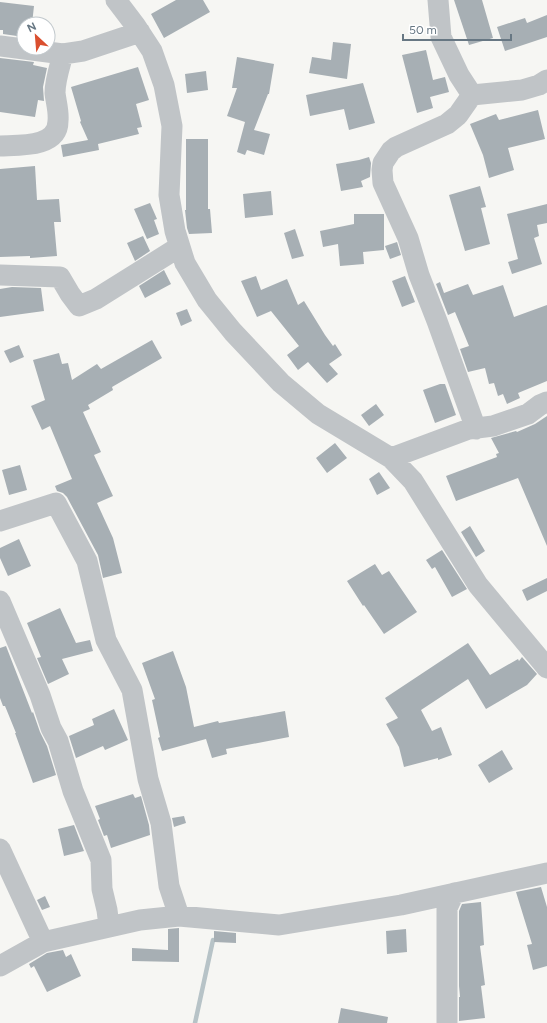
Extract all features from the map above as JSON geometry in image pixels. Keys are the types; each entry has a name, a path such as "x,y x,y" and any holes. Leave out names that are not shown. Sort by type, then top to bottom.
{"street":[{"path":"116,0 152,51 164,85 172,126 169,195 174,231 185,263 207,300 233,332 281,384 318,414 391,458 413,481 478,585 547,668"},
{"path":"438,0 441,37 459,75 472,95"},
{"path":"0,46 63,54 83,51 140,32"},
{"path":"0,146 34,144 42,142 56,131 58,122 55,92 63,54"},
{"path":"476,429 408,238 383,183 383,163 391,151 396,147 447,124 458,115 472,95 522,90 539,85 547,80"},
{"path":"0,275 60,277 79,306 96,299 179,247"},
{"path":"391,458 468,429 493,426 528,414 540,405 547,402"},
{"path":"0,521 56,503 87,561 106,640 132,690 148,779 161,823 169,886 179,916"},
{"path":"0,601 40,695 51,728 58,741 73,791 101,860 102,889 109,926"},
{"path":"0,849 43,942"},
{"path":"0,966 43,942 140,920 179,916 279,925 401,905 547,873"},
{"path":"446,1023 447,908 454,894"}],"building":[{"path":"176,0 203,0 210,12 164,38 151,14"},
{"path":"454,0 482,0 493,38 469,45"},
{"path":"0,2 34,6 33,16 16,16 16,36 3,34 3,30 0,30"},
{"path":"547,15 547,37 505,51 497,27 525,18 527,23"},
{"path":"333,42 351,44 347,79 309,73 312,57 331,60"},
{"path":"426,50 433,80 445,77 449,92 430,97 433,108 417,113 402,55"},
{"path":"237,57 274,64 269,94 254,130 270,134 264,155 247,150 245,155 237,152 245,122 227,116 237,88 232,88"},
{"path":"0,58 34,62 33,65 47,68 43,87 44,101 38,100 35,117 0,112"},
{"path":"138,67 149,100 136,104 142,127 137,128 139,134 98,144 99,150 63,157 61,145 88,140 80,122 81,121 71,87"},
{"path":"206,71 208,90 187,93 185,74"},
{"path":"363,83 375,123 349,130 344,109 310,116 306,95"},
{"path":"538,110 545,139 508,148 514,170 489,178 483,155 470,124 496,114 499,120"},
{"path":"186,139 208,139 208,209 210,209 212,233 189,234 187,228 185,210"},
{"path":"369,157 371,163 370,177 361,181 363,187 341,191 336,164"},
{"path":"35,166 37,200 59,199 61,222 54,222 57,256 30,258 30,256 0,257 0,169"},
{"path":"480,186 486,207 481,208 490,244 465,251 449,195"},
{"path":"271,191 273,215 245,218 243,194"},
{"path":"150,203 157,219 154,220 159,234 147,239 134,209"},
{"path":"547,204 547,223 537,225 539,236 534,238 542,264 512,274 508,262 518,259 507,214"},
{"path":"354,214 384,214 384,250 363,252 364,264 340,266 338,244 323,247 320,231 354,224"},
{"path":"295,229 304,256 292,259 284,233"},
{"path":"143,236 150,251 135,261 127,243"},
{"path":"397,242 401,255 390,259 385,246"},
{"path":"164,270 171,284 145,298 139,286"},
{"path":"256,276 261,290 287,279 298,305 304,301 325,335 333,346 335,344 342,355 329,364 338,374 327,383 308,362 298,370 287,355 299,346 271,311 257,317 241,281"},
{"path":"405,276 415,302 402,307 392,281"},
{"path":"440,282 444,293 468,284 473,295 503,285 514,317 547,305 547,381 518,393 520,398 507,404 503,394 498,396 494,383 489,384 485,368 468,372 460,349 469,346 455,312 448,315 436,284"},
{"path":"12,287 41,288 44,311 0,317 0,289"},
{"path":"187,309 192,321 181,326 176,313"},
{"path":"152,340 162,358 112,387 113,390 88,405 90,409 83,412 101,452 94,455 113,496 97,503 113,538 122,573 103,578 98,555 67,497 63,493 57,491 55,486 72,479 50,426 42,430 31,406 45,400 33,360 59,353 62,364 68,363 72,380 97,364 101,369"},
{"path":"19,345 24,357 10,363 4,351"},
{"path":"440,384 445,384 456,415 435,423 423,390"},
{"path":"376,404 384,415 369,426 361,415"},
{"path":"547,416 547,546 518,478 456,501 446,476 497,457 496,454 499,453 491,438 517,432 535,424"},
{"path":"335,443 347,458 327,473 316,458"},
{"path":"20,465 27,490 9,495 2,470"},
{"path":"379,472 390,488 377,495 369,479"},
{"path":"470,526 485,551 476,557 461,532"},
{"path":"19,539 31,566 8,576 0,558 0,548"},
{"path":"442,550 467,589 452,597 435,567 432,569 426,560"},
{"path":"375,564 382,575 389,571 417,612 384,634 347,581"},
{"path":"547,578 547,591 527,601 522,590"},
{"path":"60,608 76,643 90,640 93,651 62,659 69,674 48,684 37,658 41,657 27,623"},
{"path":"468,643 490,675 518,659 519,661 522,657 537,674 527,685 486,709 468,679 421,710 432,731 441,727 452,755 438,760 438,758 404,767 399,747 386,724 398,718 385,698"},
{"path":"6,646 32,713 33,712 47,746 56,775 33,783 16,733 5,706 3,706 0,698 0,648"},
{"path":"173,651 186,687 194,727 218,721 219,723 285,711 289,737 226,749 227,754 212,758 206,739 162,751 158,738 160,737 152,700 155,699 142,663"},
{"path":"114,709 128,740 105,750 103,746 76,758 69,736 94,725 92,719"},
{"path":"502,750 513,769 489,783 478,765"},
{"path":"133,794 135,798 141,796 149,825 150,835 111,848 107,835 104,836 95,806"},
{"path":"184,816 186,823 174,827 172,818"},
{"path":"74,825 84,851 64,856 58,829"},
{"path":"541,887 547,907 547,966 533,970 527,945 532,944 516,892"},
{"path":"45,896 50,907 42,910 37,900"},
{"path":"481,902 484,945 480,946 485,985 481,986 485,1018 459,1021 459,911 462,904"},
{"path":"179,928 179,962 132,961 132,948 168,950 168,929"},
{"path":"406,929 407,952 387,954 386,931"},
{"path":"214,931 236,933 236,943 214,942"},
{"path":"63,950 66,957 71,954 81,976 47,992 34,966 31,968 29,964 47,953"},
{"path":"341,1008 388,1017 387,1023 338,1023"}],"waterway":[{"path":"195,1023 213,940"}]}
